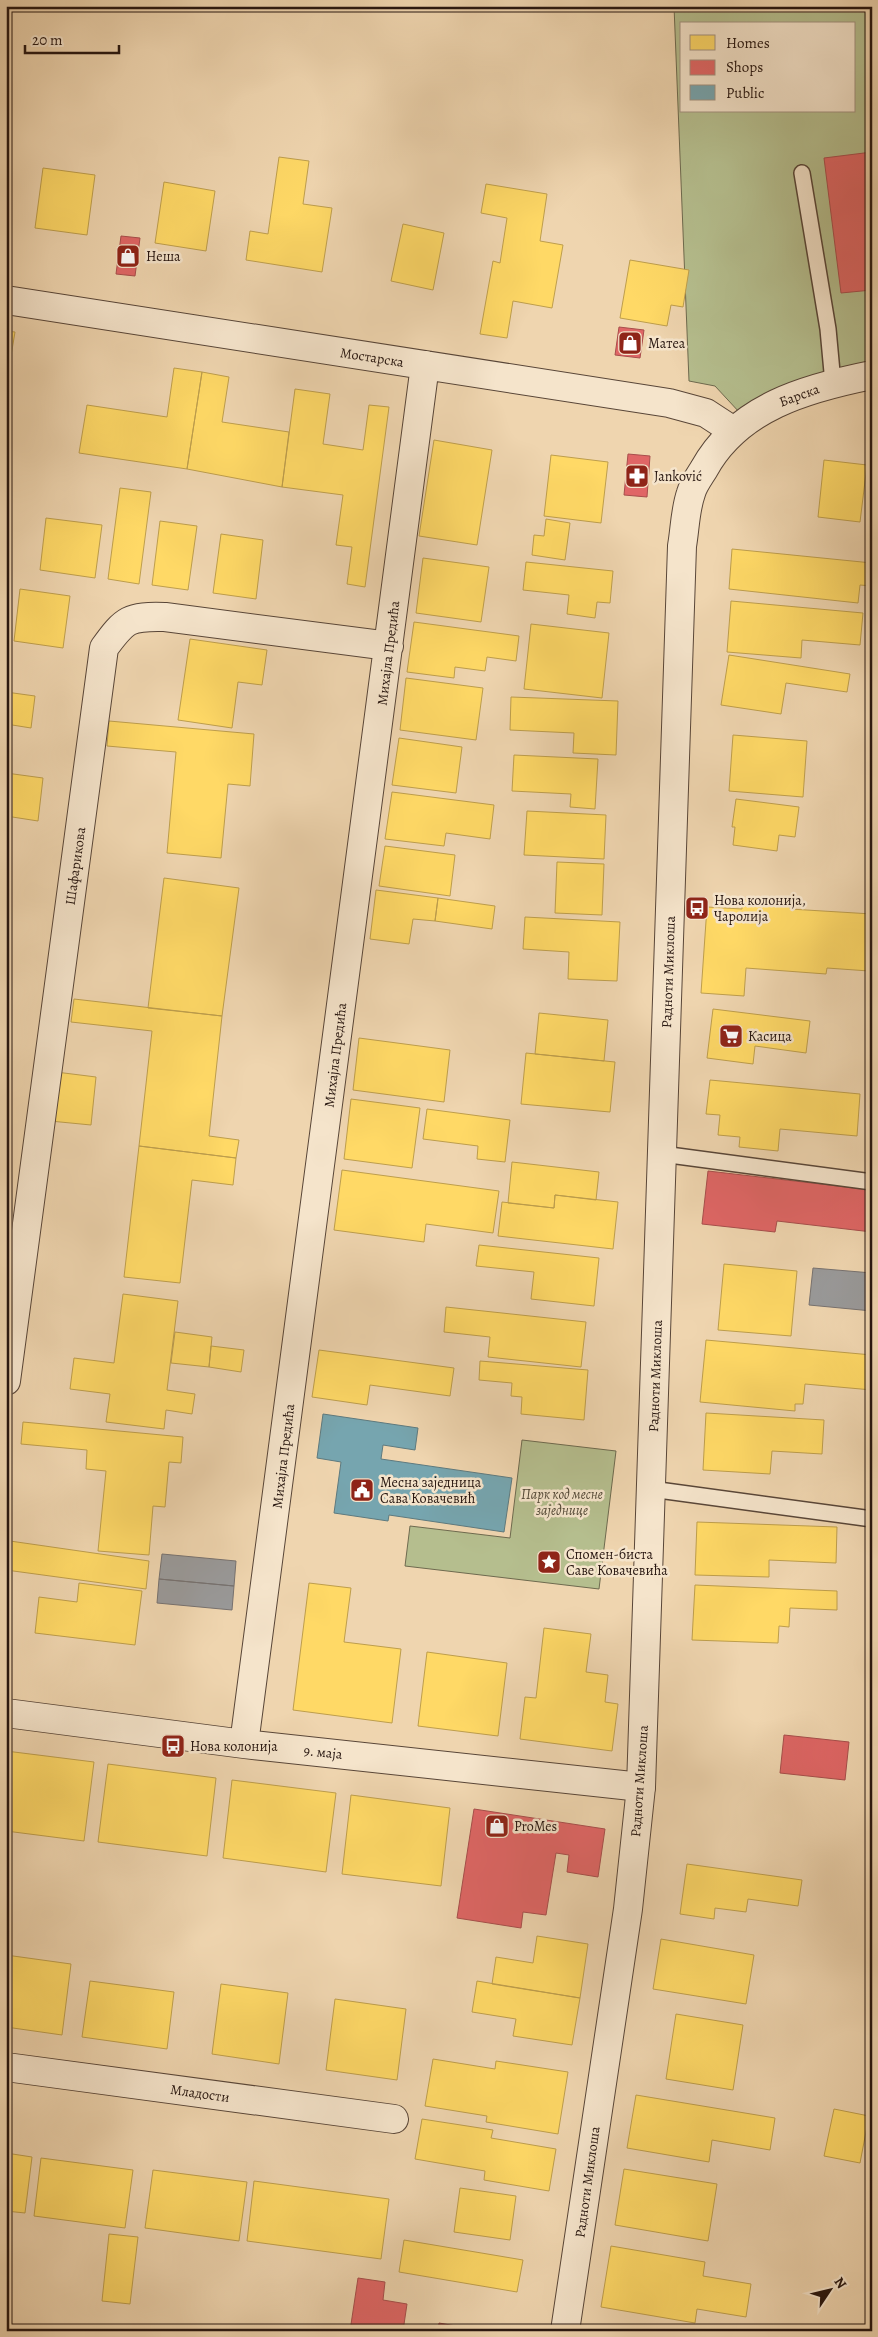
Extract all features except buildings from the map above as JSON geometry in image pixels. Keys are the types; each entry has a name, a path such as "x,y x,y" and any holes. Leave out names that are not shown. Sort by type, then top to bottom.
{"street":[{"name":"Мостарска","path":"6,300 669,403 706,414 732,430"},
{"name":"Михајла Предића","path":"244,1744 425,366"},
{"name":"Барска","path":"732,430 756,413 781,400 833,383 872,375"},
{"name":"Радноти Миклоша","path":"565,2331 628,1909 641,1787 682,546 691,492 710,457 732,430"},
{"name":"Шафарикова","path":"6,1381 104,648 119,628 139,616 165,616 388,646"},
{"name":"9. маја","path":"6,1714 244,1744 641,1787"},
{"name":"Младости","path":"6,2066 394,2119"}],"lane":[{"path":"802,173 828,329 833,383"},
{"path":"662,1154 872,1182"},
{"path":"651,1489 872,1519"}],"green space":[{"path":"674,6 872,6 872,367 740,413 715,386 689,381"},
{"name":"Парк код месне заједнице","path":"522,1440 616,1451 599,1589 405,1566 410,1526 510,1538"}],"place":[{"name":"Неша","path":"128,256"},
{"name":"Матеа","path":"630,343"},
{"name":"Janković","path":"637,476"},
{"name":"Нова колонија, Чаролија","path":"697,908"},
{"name":"Касица","path":"731,1036"},
{"name":"Месна заједница Сава Ковачевић","path":"362,1490"},
{"name":"Спомен-биста Саве Ковачевића","path":"549,1562"},
{"name":"Нова колонија","path":"173,1746"},
{"name":"ProMes","path":"497,1826"}]}
